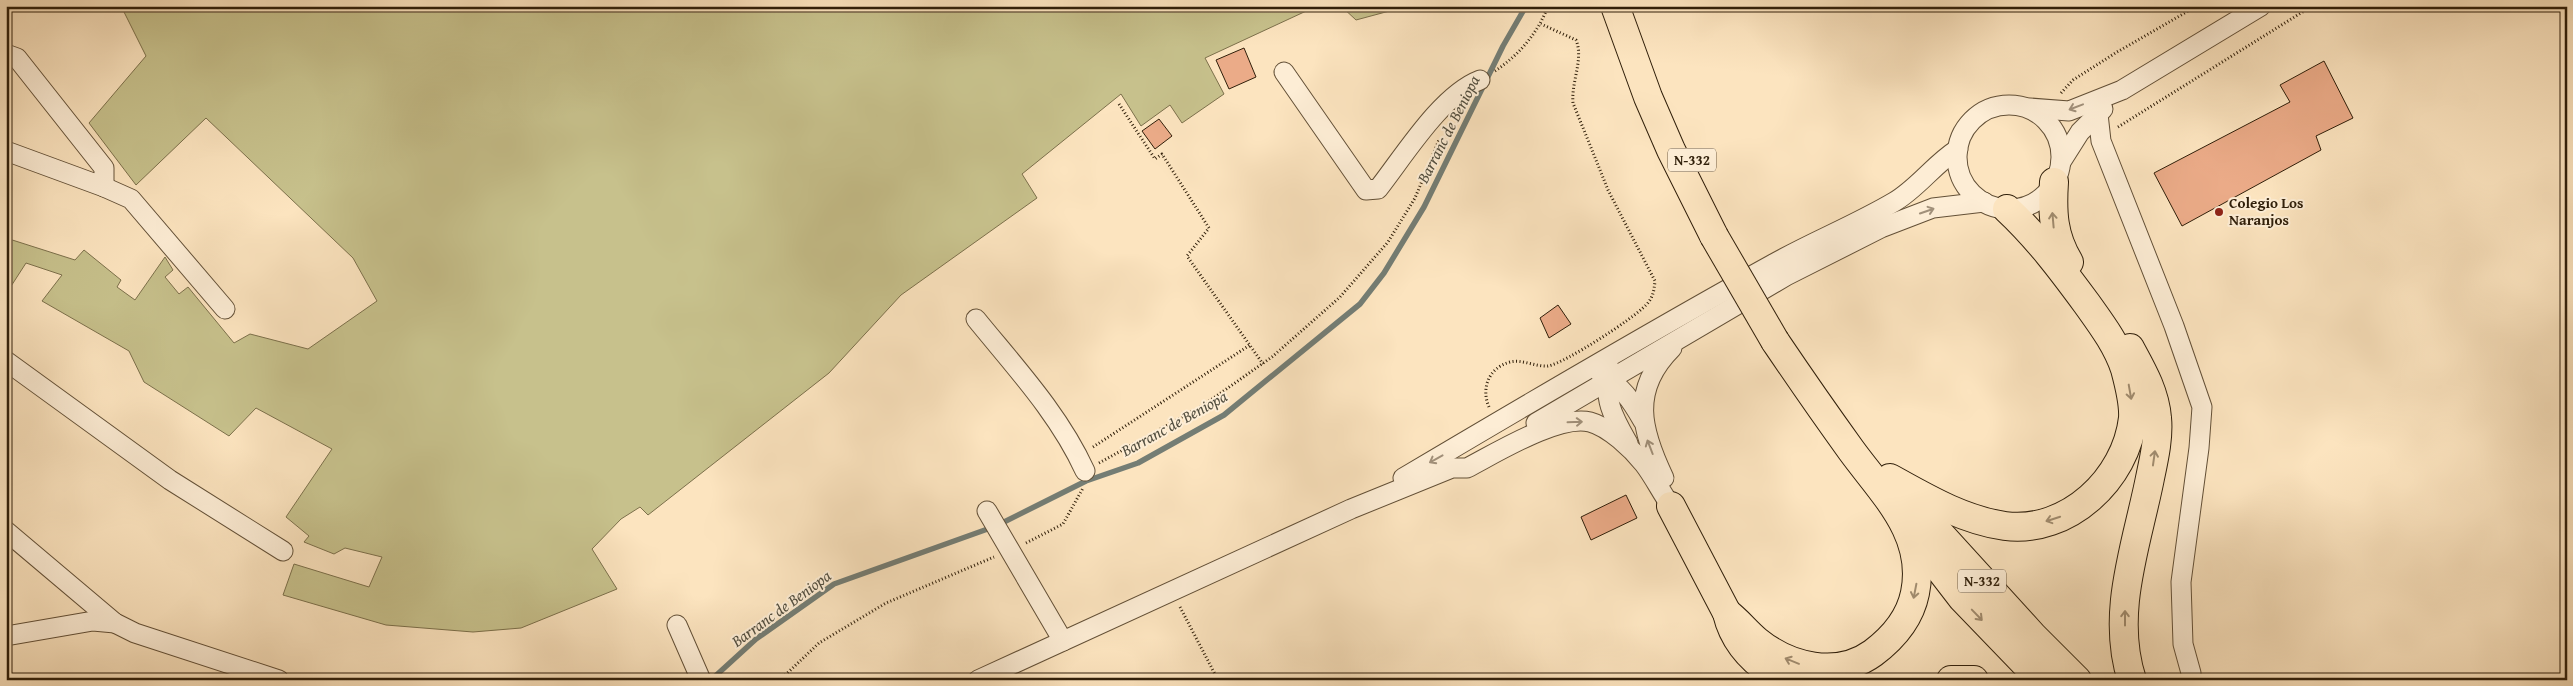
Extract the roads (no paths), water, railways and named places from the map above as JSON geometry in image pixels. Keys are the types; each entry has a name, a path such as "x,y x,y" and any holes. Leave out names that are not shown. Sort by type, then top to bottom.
{"highway":[{"path":"1615,6 1654,94"},
{"name":"N-332","path":"1629,6 1654,94 1720,232 1781,337 1890,478 1945,542 2077,680"},
{"path":"2058,172 2052,209 2054,230 2063,253 2128,346 2143,372 2152,393 2158,419 2154,458 2131,558 2125,596 2130,673"},
{"path":"1890,478 1932,501 1978,521 2006,526 2029,525 2061,517 2079,507 2095,495 2111,476 2124,454 2133,416 2128,383 2116,346 2046,249 1995,205"},
{"path":"1781,337 1808,391 1903,522 1962,598 2041,680"},
{"path":"1671,506 1726,613 1731,629 1759,665 1783,680"},
{"path":"1726,613 1769,649 1800,664 1823,668 1858,662 1884,644 1899,629 1912,606 1918,564 1915,551 1903,522"},
{"path":"1951,680 1974,680"}],"street":[{"path":"1995,205 1972,193 1962,180 1958,165 1958,149 1962,134 1971,121 1983,112 1998,106 2013,104 2051,111 2069,111 2122,90 2261,6"},
{"path":"6,54 17,58 104,168 104,187"},
{"path":"1284,72 1366,190 1378,189 1448,100 1470,84 1480,80"},
{"path":"978,680 1352,509 1452,468 1534,424 1786,276 1881,228 1933,208 1995,205 2021,207 2034,202 2046,193 2080,132 2122,90"},
{"path":"2028,108 2043,117 2054,129 2060,145 2058,172"},
{"path":"2098,114 2101,141 2174,326 2202,406 2199,448 2181,582 2183,644 2191,673 2191,680"},
{"path":"1352,509 1468,442 1648,333 1781,259 1895,202 1928,177 1944,158 1958,149"},
{"path":"6,151 104,187 131,199 225,309"},
{"path":"1633,452 1609,404 1608,379 1614,366 1849,232 1875,212"},
{"path":"976,319 1051,412 1082,464"},
{"path":"1643,420 1650,378 1659,361 1685,335"},
{"path":"6,361 170,480 283,551"},
{"path":"1468,442 1484,439 1600,374 1628,396 1643,420 1652,453 1668,487 1671,506"},
{"path":"1452,468 1467,468 1558,423 1591,422 1612,434 1633,452 1644,465 1671,506"},
{"path":"988,511 1063,641"},
{"path":"6,531 115,623 135,633 279,680"},
{"path":"6,636 93,621 115,623"},
{"path":"677,625 701,680"}],"waterway":[{"name":"Barranc de Beniopa","path":"711,680 756,639 834,584 996,526 1086,481 1138,463 1224,415 1360,304 1384,273 1424,207 1503,46 1526,6"}],"place":[{"name":"Colegio Los Naranjos","path":"2219,212"}]}
